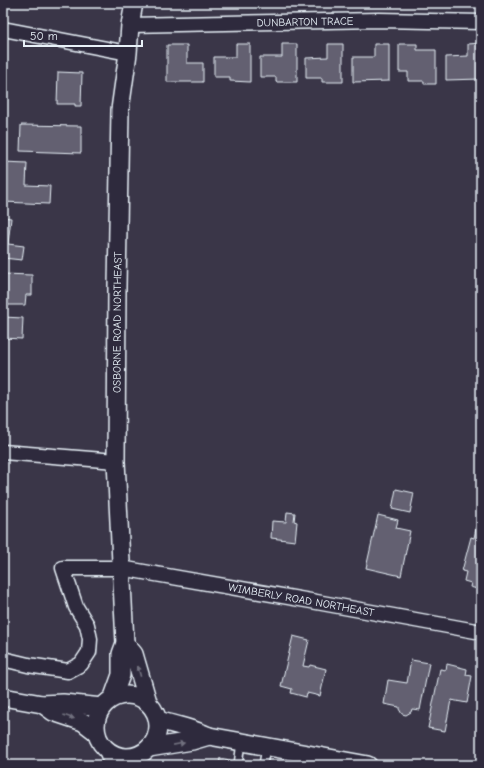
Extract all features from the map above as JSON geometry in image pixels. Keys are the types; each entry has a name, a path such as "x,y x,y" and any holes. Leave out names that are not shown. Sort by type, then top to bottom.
{"street":[{"name":"OSBORNE ROAD NORTHEAST","path":"108,702 121,675 121,654 125,643 116,461 116,294 120,110 134,3"},
{"name":"DUNBARTON TRACE","path":"130,25 379,20 481,22"},
{"path":"3,29 128,53"},
{"path":"3,452 116,461"},
{"name":"WIMBERLY ROAD NORTHEAST","path":"3,660 28,666 68,671 81,664 89,652 90,639 87,625 76,607 63,568 121,568 481,632"},
{"name":"OSBORNE ROAD NORTHEAST","path":"125,643 134,654 148,702"},
{"path":"140,756 153,744 158,735 158,720 148,702 134,695 123,695 108,702 99,712 96,722 96,732 109,757 115,755 126,757 140,756 209,736"},
{"path":"3,697 42,704 108,702"},
{"path":"42,704 53,712 83,722 96,732"},
{"path":"158,720 193,728 209,736 368,765"}],"lane":[{"path":"238,765 241,742"},
{"path":"263,765 266,747"}],"building":[{"path":"481,43 481,79 446,80 446,57 468,56 468,44"},
{"path":"236,44 250,44 250,82 230,81 230,77 214,77 214,57 236,57"},
{"path":"282,44 297,44 297,82 276,82 276,77 260,77 260,57 282,57"},
{"path":"328,44 343,44 343,82 322,82 322,78 306,78 306,58 328,57"},
{"path":"374,44 389,44 389,81 353,82 353,57 374,57"},
{"path":"399,44 417,44 417,50 436,50 436,84 424,84 424,81 408,81 408,72 399,72"},
{"path":"167,45 187,45 187,63 203,63 203,82 167,82"},
{"path":"58,72 82,73 81,106 75,106 75,104 57,104"},
{"path":"21,125 81,126 81,153 20,151"},
{"path":"3,162 27,163 26,185 50,186 49,204 3,202"},
{"path":"3,217 11,218 8,244 24,246 22,260 3,258"},
{"path":"3,274 32,275 32,295 26,295 25,305 3,305"},
{"path":"3,317 23,318 22,339 3,338"},
{"path":"396,489 414,493 410,513 392,509"},
{"path":"481,506 481,590 470,587 471,583 464,581 466,572 462,571 471,537 474,538"},
{"path":"287,512 295,513 294,521 297,522 295,541 271,538 272,521 286,522"},
{"path":"378,515 398,520 396,528 410,531 401,576 366,568"},
{"path":"293,636 309,640 303,666 309,667 310,665 326,669 320,696 307,693 306,697 291,693 292,689 281,686"},
{"path":"411,660 429,663 420,710 412,709 411,712 406,715 402,714 399,707 384,704 388,680 407,683"},
{"path":"447,664 467,669 466,675 472,676 467,703 451,700 445,731 428,728 440,669 446,670"},
{"path":"220,758 230,760 230,765 219,765"}]}
